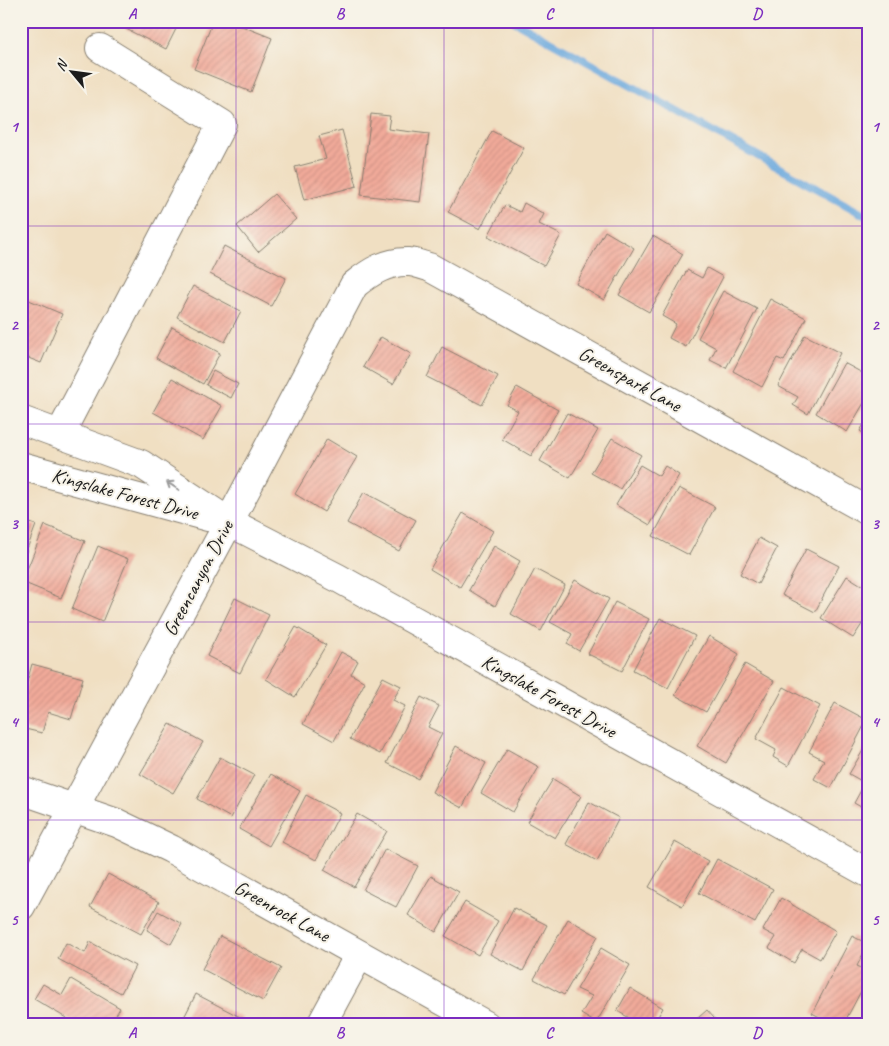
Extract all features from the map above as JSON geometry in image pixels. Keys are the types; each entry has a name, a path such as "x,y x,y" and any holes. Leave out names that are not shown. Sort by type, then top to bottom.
{"street":[{"path":"60,434 222,124 100,48"},
{"name":"Greenspark Lane","path":"388,264 410,262 429,268 868,511"},
{"name":"Greencanyon Drive","path":"21,906 229,522 354,285 371,271 388,264"},
{"name":"Kingslake Forest Drive","path":"21,420 141,464 229,522 338,578 868,873"},
{"name":"Kingslake Forest Drive","path":"21,466 129,497 229,522"},
{"name":"Greenrock Lane","path":"21,790 117,823 171,849 486,1025"},
{"path":"321,1025 359,955"}],"building":[{"path":"114,21 180,21 166,49 114,23"},
{"path":"213,21 229,21 272,38 251,92 194,69"},
{"path":"371,114 390,116 388,129 429,134 420,202 361,195"},
{"path":"342,130 357,186 304,200 295,167 326,159 319,136"},
{"path":"492,131 524,148 480,229 448,212"},
{"path":"274,194 296,219 258,252 237,226"},
{"path":"524,203 544,214 539,224 561,235 544,266 488,236 505,205 520,212"},
{"path":"605,231 634,248 604,300 576,284"},
{"path":"653,236 683,254 649,312 619,295"},
{"path":"224,246 286,278 271,306 210,274"},
{"path":"707,268 723,277 686,347 669,338 676,324 662,316 687,270 702,278"},
{"path":"193,286 241,311 225,342 177,317"},
{"path":"723,291 757,309 726,368 710,360 716,348 698,338"},
{"path":"770,299 806,318 784,361 777,358 762,387 733,371"},
{"path":"29,300 62,314 41,363 21,355 21,319"},
{"path":"172,327 220,353 203,384 156,358"},
{"path":"805,335 840,353 808,414 793,405 798,397 778,386"},
{"path":"381,337 411,354 393,384 363,367"},
{"path":"442,347 498,376 482,405 427,377"},
{"path":"844,363 868,376 868,396 847,432 816,413"},
{"path":"213,371 238,384 231,398 206,385"},
{"path":"172,378 222,406 203,440 153,412"},
{"path":"517,387 558,410 531,456 502,439 518,411 507,405"},
{"path":"567,413 598,430 570,478 540,461"},
{"path":"868,418 868,436 860,431"},
{"path":"612,438 641,455 620,489 591,473"},
{"path":"327,439 357,457 324,512 295,494"},
{"path":"640,465 659,476 665,466 679,475 650,525 616,505"},
{"path":"679,488 715,507 689,555 653,536"},
{"path":"364,492 416,520 399,551 347,523"},
{"path":"463,513 493,531 460,587 430,569"},
{"path":"21,520 36,525 21,565"},
{"path":"45,525 85,541 61,598 22,582"},
{"path":"759,538 777,548 758,584 740,574"},
{"path":"98,546 128,559 102,622 72,609"},
{"path":"494,546 520,561 495,606 469,590"},
{"path":"806,549 839,566 815,612 782,595"},
{"path":"535,569 565,585 541,631 511,614"},
{"path":"847,576 868,589 868,615 853,638 821,618"},
{"path":"575,580 609,599 579,651 567,644 572,634 550,622"},
{"path":"235,598 269,615 240,673 207,656"},
{"path":"615,602 649,619 622,671 588,654"},
{"path":"660,618 695,636 668,688 633,670"},
{"path":"296,627 326,645 295,697 266,679"},
{"path":"709,636 739,654 706,712 675,695"},
{"path":"341,652 358,661 351,674 365,682 334,741 303,724"},
{"path":"32,664 83,678 71,719 48,712 42,733 21,728 21,703"},
{"path":"745,664 774,681 726,763 697,746"},
{"path":"383,677 401,686 393,700 405,706 380,754 350,739"},
{"path":"784,687 820,706 788,766 773,757 776,750 756,739"},
{"path":"421,697 439,706 428,727 442,734 418,779 387,763"},
{"path":"835,703 867,720 831,788 814,779 824,760 809,752"},
{"path":"170,724 203,742 173,793 140,774"},
{"path":"868,742 868,811 854,803 865,783 849,774"},
{"path":"456,746 486,763 462,808 432,792"},
{"path":"507,749 539,767 513,812 481,793"},
{"path":"220,757 254,775 231,818 197,799"},
{"path":"271,774 300,791 269,846 239,829"},
{"path":"553,779 581,796 555,838 527,822"},
{"path":"306,795 340,813 316,860 282,842"},
{"path":"589,802 619,818 597,861 566,844"},
{"path":"357,814 387,831 354,887 324,870"},
{"path":"675,842 708,861 682,906 649,887"},
{"path":"385,849 418,866 396,907 363,890"},
{"path":"717,859 773,889 755,923 699,893"},
{"path":"108,874 159,902 141,934 90,907"},
{"path":"431,876 459,892 436,932 408,915"},
{"path":"781,898 836,931 820,959 802,949 794,963 769,948 776,937 763,930"},
{"path":"465,902 498,921 478,955 445,936"},
{"path":"514,908 547,925 523,971 490,954"},
{"path":"158,911 182,924 171,944 147,930"},
{"path":"568,919 598,936 564,995 534,979"},
{"path":"220,936 281,968 263,1001 202,969"},
{"path":"852,936 868,944 857,966 868,971 868,978 843,1025 835,1025 812,1013"},
{"path":"90,942 135,966 121,993 58,959 66,943 85,953"},
{"path":"601,948 630,965 596,1023 581,1014 592,996 577,989"},
{"path":"71,979 120,1008 110,1025 78,1025 34,999 43,984 62,995"},
{"path":"630,988 663,1008 653,1025 631,1025 633,1020 617,1011"},
{"path":"196,994 242,1018 238,1025 180,1025"},
{"path":"707,1010 720,1025 690,1025"}],"waterway":[{"path":"514,21 868,217"}]}
